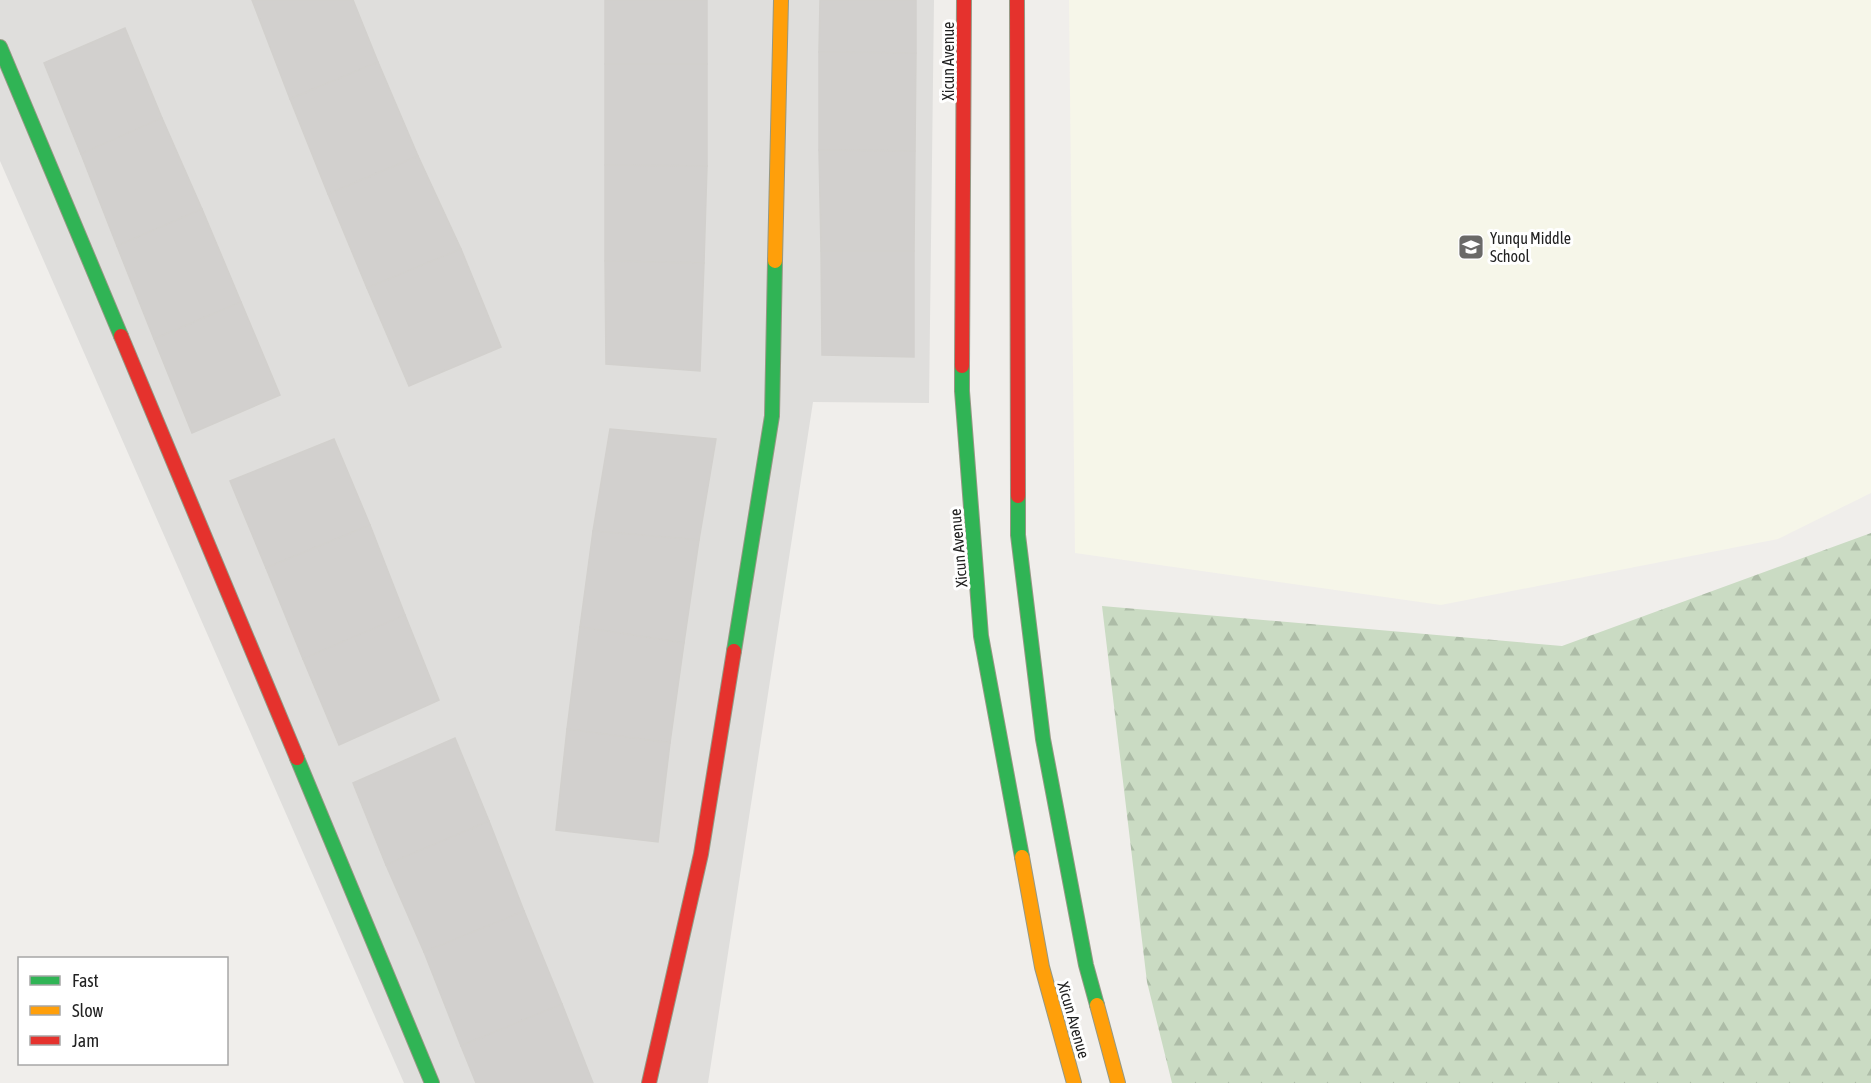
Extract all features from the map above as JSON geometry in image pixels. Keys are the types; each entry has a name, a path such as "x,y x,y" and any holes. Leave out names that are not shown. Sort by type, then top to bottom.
{"street":[{"path":"649,1083 701,854 772,416 781,0"},
{"name":"Xicun Avenue","path":"964,0 962,391 981,636 1042,967 1074,1083"},
{"name":"Xicun Avenue","path":"1017,0 1018,535 1043,739 1086,964 1118,1083"},
{"path":"0,47 432,1083"}],"shaded area":[{"path":"0,0 934,0 929,403 813,402 708,1083 404,1083 0,161"},
{"name":"Yunqu Middle School","path":"1069,0 1871,0 1871,493 1778,539 1441,605 1075,553"}],"green space":[{"path":"1871,533 1871,1083 1172,1083 1147,982 1102,606 1562,646"}],"building":[{"path":"252,0 353,0 378,62 290,99"},
{"path":"605,0 707,0 707,64 605,64"},
{"path":"820,0 916,0 916,53 819,52"},
{"path":"125,28 162,118 81,154 44,63"},
{"path":"819,52 916,53 915,151 819,150"},
{"path":"378,62 418,156 328,194 290,99"},
{"path":"605,64 707,64 707,166 605,165"},
{"path":"162,118 202,209 117,246 81,154"},
{"path":"819,150 915,151 914,251 821,251"},
{"path":"418,156 461,249 367,288 328,194"},
{"path":"605,165 707,166 704,263 605,261"},
{"path":"202,209 241,302 154,339 117,246"},
{"path":"461,249 501,347 409,386 367,288"},
{"path":"821,251 914,251 914,357 822,355"},
{"path":"605,261 704,263 700,371 606,364"},
{"path":"241,302 280,395 192,433 154,339"},
{"path":"610,429 716,439 699,540 593,531"},
{"path":"334,439 370,525 266,568 230,481"},
{"path":"370,525 405,615 303,659 266,568"},
{"path":"593,531 699,540 684,643 580,627"},
{"path":"405,615 439,700 339,745 303,659"},
{"path":"580,627 684,643 670,743 567,729"},
{"path":"567,729 670,743 658,842 556,830"},
{"path":"455,738 489,821 386,865 353,783"},
{"path":"489,821 524,911 424,952 386,865"},
{"path":"524,911 562,1004 461,1046 424,952"},
{"path":"562,1004 593,1083 476,1083 461,1046"}],"traffic: fast":[{"path":"0,47 121,336"},
{"path":"734,651 772,416 775,261"},
{"path":"962,366 981,636 1022,857"},
{"path":"1018,496 1018,535 1043,739 1086,965 1097,1005"},
{"path":"297,758 432,1083"}],"traffic: slow":[{"path":"775,261 781,0"},
{"path":"1022,857 1042,967 1074,1083"},
{"path":"1097,1005 1118,1083"}],"traffic: jam":[{"path":"962,366 964,0"},
{"path":"1017,0 1018,496"},
{"path":"121,336 297,758"},
{"path":"649,1083 701,854 734,651"}],"place":[{"name":"Yunqu Middle School","path":"1471,247"}]}
